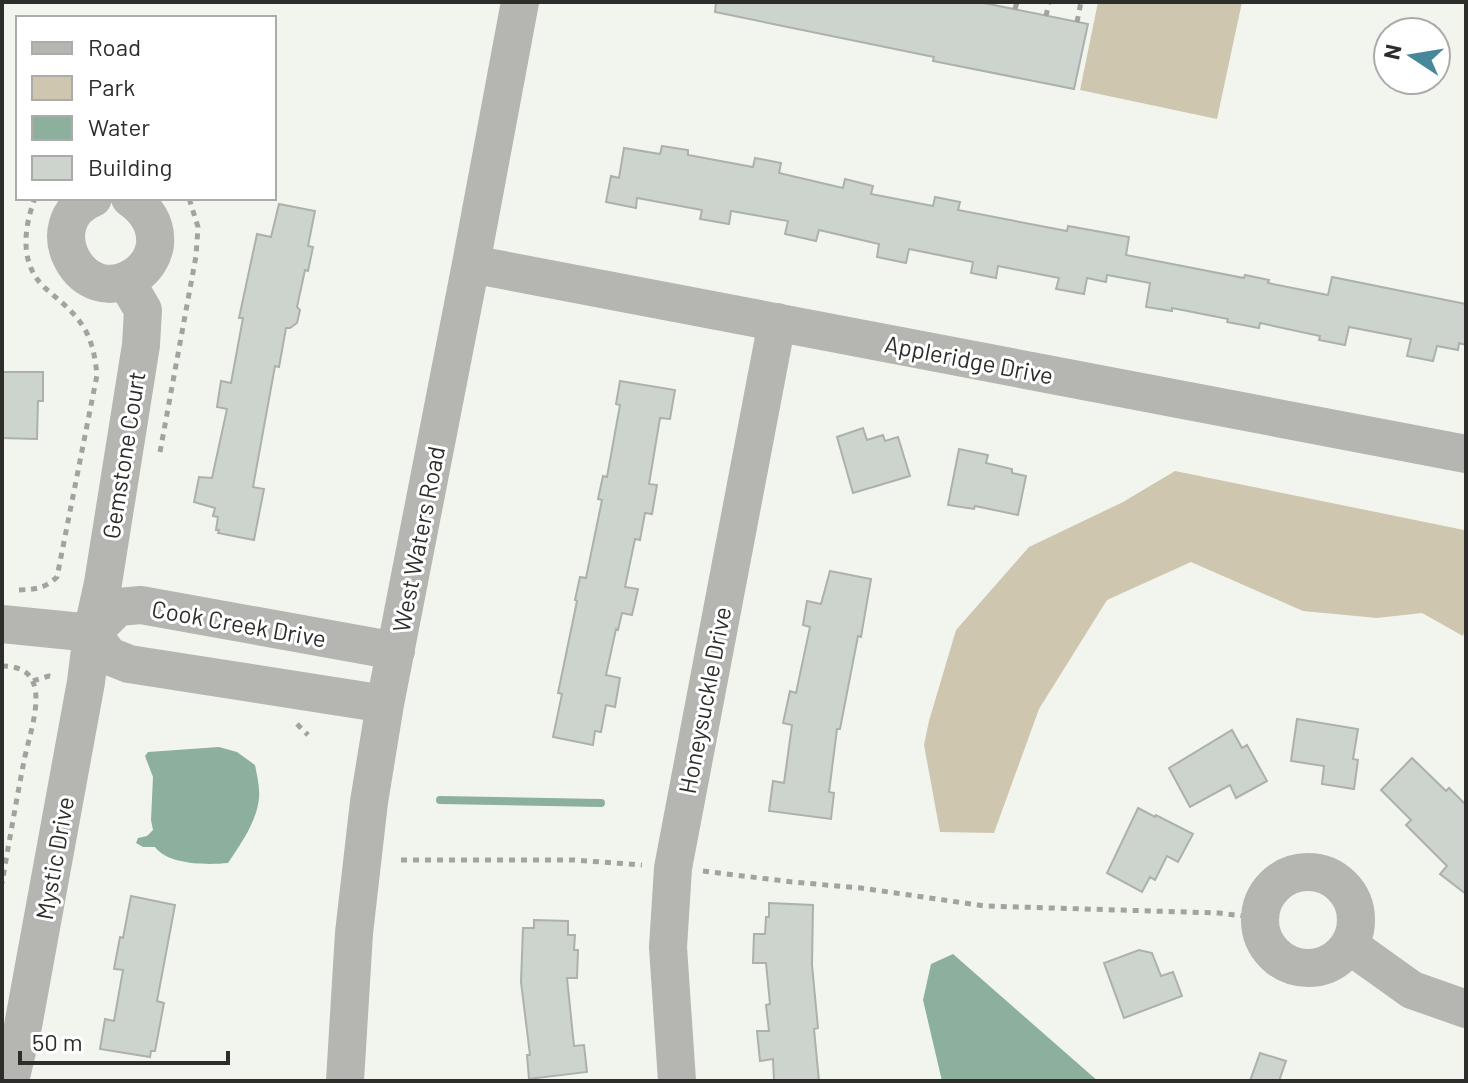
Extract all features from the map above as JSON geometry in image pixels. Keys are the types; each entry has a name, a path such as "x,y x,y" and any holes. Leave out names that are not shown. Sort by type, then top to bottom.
{"street":[{"name":"West Waters Road","path":"345,1081 354,933 369,802 385,704 520,2"},
{"path":"87,200 76,210 69,223 66,237 68,252 84,276 112,284 126,281 139,273 149,262 155,248 151,219 142,206 133,200"},
{"name":"Appleridge Drive","path":"471,264 1466,454"},
{"name":"Gemstone Court","path":"92,633 103,583 141,345 143,310 126,281"},
{"name":"Honeysuckle Drive","path":"677,1081 668,947 673,868 777,322"},
{"name":"Cook Creek Drive","path":"92,633 118,607 141,605 396,651"},
{"path":"8,607 92,633 109,656 129,664 385,704"},
{"name":"Mystic Drive","path":"10,1081 29,995 86,682 92,633"},
{"path":"1298,872 1316,872 1331,877 1345,889 1354,904 1357,921 1349,945 1338,958 1313,969 1290,965 1276,956 1266,944 1260,918 1271,889 1298,872"},
{"path":"1349,945 1412,990 1466,1009"}],"path":[{"path":"1015,9 1017,2"},
{"path":"1046,16 1049,2"},
{"path":"1077,22 1081,2"},
{"path":"8,607 57,577 97,375 95,355 87,333 41,284 29,265 27,219 34,200"},
{"path":"157,466 196,256 198,227 190,200"},
{"path":"2,666 15,667 30,675 35,689 33,718 2,883"},
{"path":"401,860 574,860 635,864"},
{"path":"709,871 888,891 985,906 1219,913 1260,918"}],"green space":[{"path":"1098,2 1242,2 1217,119 1080,90"},
{"path":"1175,471 1464,530 1466,625 1463,636 1422,613 1377,618 1303,611 1191,562 1107,600 1039,709 994,833 940,832 924,745 956,630 1029,547 1123,502"}],"water":[{"path":"219,747 237,752 255,765 259,790 258,807 252,824 228,863 199,864 178,860 155,847 143,847 136,843 138,838 147,836 153,830 153,777 145,756 148,752"},
{"path":"953,954 1098,1081 942,1081 923,1000 931,964"}],"building":[{"path":"716,2 979,2 1088,24 1074,89 715,12"},
{"path":"662,146 688,150 688,155 753,167 755,158 781,163 779,173 843,188 845,179 873,186 871,194 933,206 935,197 960,202 958,210 1067,231 1068,226 1129,237 1126,255 1244,278 1245,275 1328,295 1332,277 1466,304 1466,345 1459,343 1458,350 1437,346 1433,361 1407,356 1411,339 1349,327 1345,345 1319,340 1320,336 1260,323 1259,328 1172,308 1172,311 1146,307 1150,283 1107,275 1106,282 1087,278 1084,294 1056,289 1059,278 998,266 996,278 971,273 973,262 909,249 906,263 877,257 879,244 819,230 816,241 785,234 788,221 731,211 729,224 700,219 702,210 637,198 636,208 606,202 611,176 619,178 624,148 660,154"},
{"path":"279,204 315,211 308,246 313,247 297,307 300,310 297,323 286,328 279,367 275,366 253,487 264,489 254,540 218,533 218,517 213,516 215,508 194,502 199,477 212,478 227,409 217,407 221,381 231,383 243,318 239,318 257,234 271,237"},
{"path":"2,372 43,372 43,401 38,401 37,439 2,438"},
{"path":"620,381 675,390 670,419 660,418 649,484 657,485 652,514 645,513 640,540 635,539 625,587 638,589 632,615 622,613 606,675 620,678 615,707 606,705 601,732 595,731 593,745 553,737 575,600 580,577 586,578 602,500 598,499 603,476 607,477 620,405 616,404"},
{"path":"863,428 867,440 883,435 885,441 898,437 910,476 853,493 837,437"},
{"path":"959,449 988,455 986,463 1026,476 1018,515 975,506 974,509 948,505"},
{"path":"830,571 871,579 861,637 858,636 840,729 837,729 829,792 834,793 831,819 769,811 773,781 784,783 792,725 783,723 790,691 796,693 810,627 803,625 807,601 821,604"},
{"path":"1297,719 1358,729 1353,759 1358,760 1354,789 1322,784 1324,766 1291,761"},
{"path":"1232,730 1242,748 1247,745 1267,781 1236,798 1230,785 1190,807 1169,768"},
{"path":"1412,758 1446,791 1449,788 1466,805 1466,894 1440,874 1447,866 1406,825 1411,820 1381,790"},
{"path":"1138,808 1193,834 1178,862 1167,856 1155,880 1150,877 1142,892 1107,873"},
{"path":"131,896 175,905 157,1001 164,1003 155,1051 151,1051 150,1057 100,1049 105,1019 114,1021 123,970 114,969"},
{"path":"769,903 813,905 812,965 818,1028 814,1029 819,1081 774,1081 773,1059 760,1061 757,1031 769,1031 766,1005 770,1004 766,963 753,963 754,934 765,934"},
{"path":"534,920 568,921 568,935 575,935 577,978 567,978 574,1046 584,1045 587,1072 529,1079 527,1055 530,1055 521,982 523,928 534,928"},
{"path":"1139,950 1152,953 1161,976 1173,972 1182,996 1124,1018 1104,963"},
{"path":"1260,1053 1286,1061 1279,1081 1250,1081"}],"waterway":[{"path":"440,800 601,803"}]}
